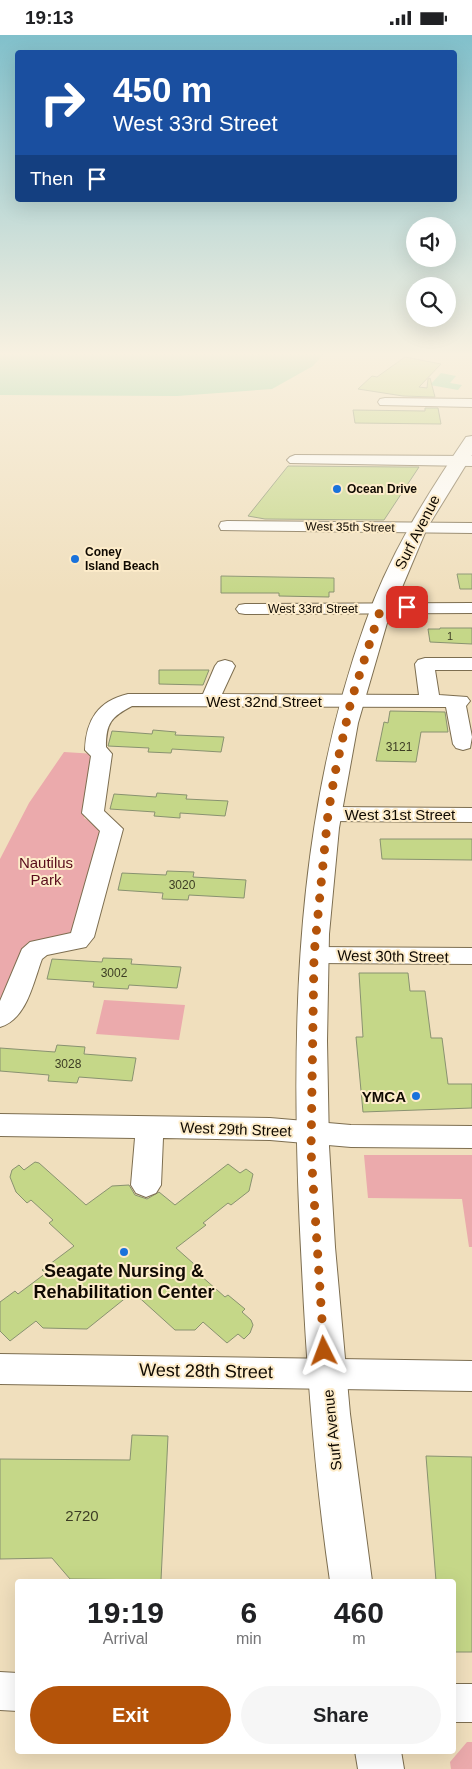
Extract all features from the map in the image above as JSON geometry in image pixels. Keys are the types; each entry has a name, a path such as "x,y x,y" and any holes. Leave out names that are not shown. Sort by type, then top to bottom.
{"main road":[{"name":"Surf Avenue","path":"351,1579 338,1492 326,1373 312,1133 314,955 328,814 351,701 381,608 417,528 436,493 464,461 472,441"},
{"path":"379,1754 382,1769"}],"street":[{"path":"295,460 464,461"},
{"name":"West 35th Street","path":"228,526 472,528"},
{"name":"West 33rd Street","path":"245,609 351,610 472,607"},
{"path":"430,701 425,664 472,664"},
{"path":"210,700 224,666"},
{"path":"427,680 472,680"},
{"name":"West 32nd Street","path":"0,1019 9,1010 31,955 38,948 77,941 82,937 112,829 93,813 102,754 95,749 95,738 102,715 128,701 458,701 464,744"},
{"name":"West 31st Street","path":"328,814 472,815"},
{"name":"West 30th Street","path":"314,955 472,956"},
{"name":"West 29th Street","path":"0,1125 270,1129 350,1136 472,1137"},
{"path":"146,1185 150,1127"},
{"name":"West 28th Street","path":"0,1369 472,1376"},
{"path":"0,1691 15,1692"},
{"path":"456,1703 472,1703"}],"green space":[{"name":"Nautilus Park","path":"64,752 96,754 84,818 104,829 75,937 28,942 0,1007 0,859 29,803"},
{"path":"104,1000 185,1005 179,1040 96,1034"},
{"path":"364,1155 472,1155 472,1247 469,1247 462,1199 368,1198"},
{"path":"467,1742 472,1742 472,1769 451,1769 450,1762"}],"building":[{"name":"Ocean Drive","path":"288,466 419,467 384,520 265,519 248,516"},
{"path":"457,574 472,574 472,589 460,589"},
{"path":"221,576 334,578 334,592 329,592 329,597 279,596 279,593 221,593"},
{"path":"472,628 472,644 430,642 428,629"},
{"path":"159,670 209,670 203,685 159,684"},
{"path":"390,711 445,712 448,732 421,732 416,762 376,761 384,722 388,723"},
{"path":"153,730 176,732 175,735 224,737 221,752 172,749 171,753 148,752 149,748 108,746 112,731 152,734"},
{"path":"157,793 187,795 186,799 228,801 225,816 180,813 180,818 154,816 155,812 110,809 114,794 156,797"},
{"path":"380,839 472,839 472,860 382,859"},
{"path":"167,871 194,872 193,877 246,880 244,898 189,895 188,900 162,899 163,893 118,890 122,873 166,875"},
{"path":"103,958 132,959 131,964 181,967 177,988 129,985 128,989 93,987 94,982 47,979 52,959 102,962"},
{"path":"359,973 408,973 410,991 425,991 431,1038 442,1038 448,1084 472,1084 472,1108 363,1112 356,1037 363,1037"},
{"path":"57,1045 85,1047 84,1054 136,1058 132,1081 79,1077 77,1083 48,1081 49,1075 0,1071 0,1048 55,1052"},
{"name":"Seagate Nursing & Rehabilitation Center","path":"35,1162 39,1163 86,1205 112,1186 129,1185 135,1195 147,1199 159,1192 175,1205 228,1164 240,1173 246,1169 253,1174 249,1191 231,1205 228,1203 203,1223 206,1225 176,1248 203,1272 200,1275 225,1297 228,1295 245,1309 242,1312 251,1320 253,1325 250,1333 244,1339 238,1334 227,1343 203,1322 195,1330 175,1330 133,1292 87,1329 43,1328 36,1321 10,1341 0,1331 0,1302 15,1291 18,1294 46,1273 42,1270 74,1246 49,1223 53,1220 31,1200 27,1203 16,1192 10,1177 12,1170 19,1165 24,1170"},
{"path":"132,1435 168,1436 161,1579 70,1579 52,1558 0,1559 0,1459 130,1460"},
{"path":"426,1456 472,1457 472,1652 456,1652 456,1579 436,1579"}],"place":[{"name":"Ocean Drive","path":"337,489"},
{"name":"Coney Island Beach","path":"75,559"},
{"name":"YMCA","path":"416,1096"},
{"name":"Seagate Nursing & Rehabilitation Center","path":"124,1252"}],"route":[{"path":"324,1351 311,1151 314,966 328,814 351,701 381,608 407,607"}]}
